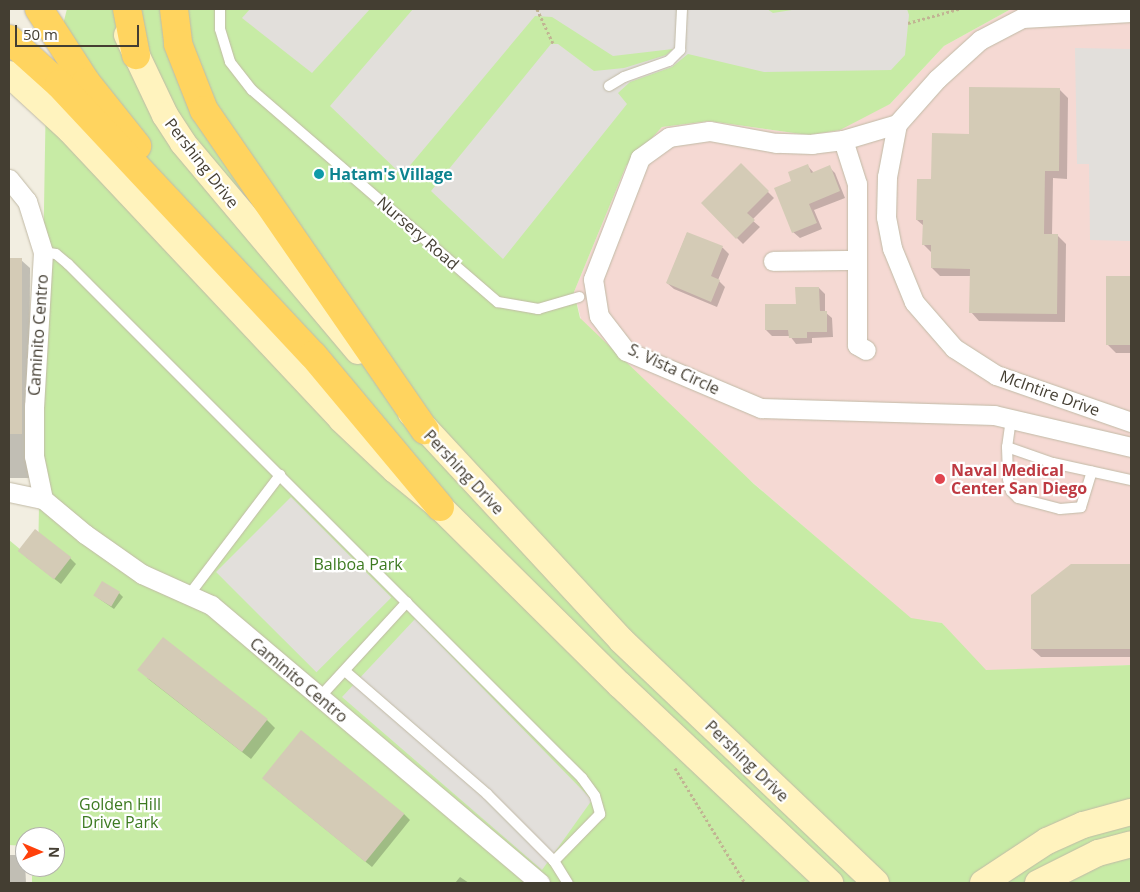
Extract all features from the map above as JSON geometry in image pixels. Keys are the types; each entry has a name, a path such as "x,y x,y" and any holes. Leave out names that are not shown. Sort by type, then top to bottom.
{"highway":[{"path":"39,9 86,82 274,314"},
{"path":"127,9 136,55"},
{"path":"174,9 178,44 204,110 425,430"},
{"path":"9,39 59,84 274,314 407,463 440,507"}],"main road":[{"name":"Pershing Drive","path":"116,9 165,115 183,143 425,430 621,640 876,883"},
{"name":"Pershing Drive","path":"9,74 70,130 341,419 440,507 620,685 830,883"},
{"path":"983,883 1047,841 1083,826 1131,812"},
{"path":"1038,883 1098,853 1131,844"}],"street":[{"path":"896,124 937,79 980,40 1019,13 1131,12"},
{"name":"S. Vista Circle","path":"896,124 844,140 812,144 776,143 708,131 668,137 640,158 593,279 599,316 626,351 761,408 994,415 1131,447"},
{"name":"McIntire Drive","path":"896,124 887,177 886,217 892,248 914,302 954,348 996,375 1131,422"},
{"path":"844,140 857,184 857,345 866,350"},
{"name":"Caminito Centro","path":"9,179 27,201 43,252 34,406 34,456 43,500"},
{"path":"773,261 856,260"},
{"name":"Caminito Centro","path":"9,492 43,500 85,534 142,574 211,605 540,883"}],"lane":[{"name":"Nursery Road","path":"220,9 220,29 230,62 252,90 498,302 538,309 579,296"},
{"path":"609,86 624,77 668,61 680,50 682,9"},
{"path":"43,252 56,254 68,264 582,778 596,796 600,814 554,861"},
{"path":"1011,419 1007,447 1008,479 1011,491 1018,498 1060,509 1081,507 1092,472"},
{"path":"1007,447 1053,463 1131,480"},
{"path":"189,595 280,474"},
{"path":"319,698 407,602"},
{"path":"345,671 487,794 554,861 568,883"}],"path":[{"path":"537,9 553,44"},
{"path":"908,23 959,9"},
{"path":"694,800 722,850 745,883"}],"shaded area":[{"path":"250,9 370,9 312,73 242,18"},
{"path":"413,9 767,9 773,13 798,9 907,9 909,15 905,55 891,70 764,72 688,54 672,67 630,82 618,93 627,104 503,259 431,191 551,44 558,44 594,71 624,68 666,55 673,49 613,56 552,17 535,16 402,175 330,106"},
{"name":"Naval Medical Center San Diego","path":"1011,9 1131,9 1131,665 983,672 942,623 911,619 586,339 574,292 626,166 662,127 709,121 808,135 890,104 944,46"},
{"path":"1075,48 1131,49 1131,241 1090,240 1089,164 1077,164"},
{"path":"291,497 391,597 316,672 216,572"},
{"path":"415,619 592,800 542,870 342,697"}],"green space":[{"name":"Balboa Park","path":"67,9 1011,9 944,46 890,104 840,130 808,135 709,121 662,127 626,166 574,292 580,318 754,484 911,618 942,623 986,670 1131,665 1131,883 32,883 32,877 65,877 65,827 15,827 15,845 9,845 9,540 38,564 46,90"}],"building":[{"path":"969,87 1060,88 1059,171 1045,171 1044,234 1058,234 1057,314 969,313 970,269 931,268 931,245 922,245 923,220 916,220 917,179 931,179 932,133 969,134"},
{"path":"741,163 769,191 747,213 755,220 736,239 701,203"},
{"path":"808,164 811,173 830,165 840,191 809,204 817,223 792,233 774,188 791,181 788,172"},
{"path":"687,232 723,246 711,276 720,280 711,302 666,283"},
{"path":"9,258 22,258 22,434 9,434"},
{"path":"1106,276 1131,276 1131,345 1106,345"},
{"path":"795,287 819,287 820,311 827,311 827,332 807,332 807,338 789,338 788,330 765,330 765,304 796,304"},
{"path":"35,529 71,557 54,579 18,551"},
{"path":"1071,564 1131,564 1131,649 1031,649 1031,595"},
{"path":"102,581 120,592 111,606 93,596"},
{"path":"163,637 268,719 242,752 137,670"},
{"path":"301,730 404,814 365,862 262,778"}],"place":[{"name":"Hatam's Village","path":"319,174"},
{"name":"Naval Medical Center San Diego","path":"940,479"}],"park label":[{"name":"Golden Hill Drive Park","path":"120,813"}]}
